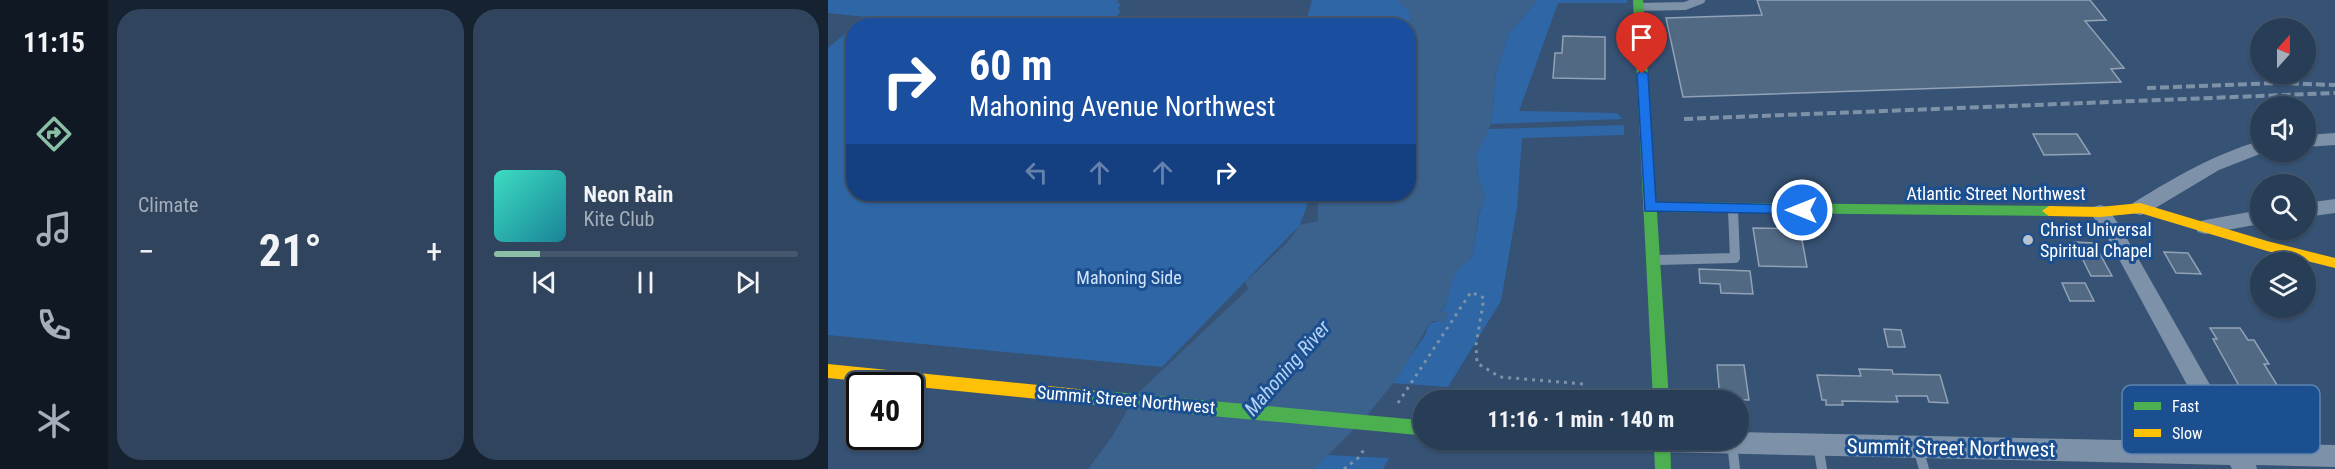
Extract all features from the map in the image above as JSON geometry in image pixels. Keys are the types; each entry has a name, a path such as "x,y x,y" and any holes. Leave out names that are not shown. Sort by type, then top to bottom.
{"main road":[{"path":"1638,4 1660,390"},
{"name":"Atlantic Street Northwest","path":"1649,207 1733,210 2100,212 2140,208 2267,246 2335,263"},
{"name":"Summit Street Northwest","path":"831,375 1413,427"},
{"path":"1663,450 1664,469"}],"street":[{"path":"2316,140 2335,139"},
{"path":"2140,208 2187,180 2250,150"},
{"path":"2316,209 2335,206"},
{"path":"2100,212 2198,385"},
{"path":"2205,227 2250,219"},
{"name":"Summit Street Northwest","path":"1749,443 1818,445 1920,458 2241,462 2335,456"}],"lane":[{"path":"1638,4 1685,6 1701,0"},
{"path":"1654,260 1735,258 1733,210"},
{"path":"1818,445 1822,469"},
{"path":"1733,450 1735,469"}],"path":[{"path":"1409,387 1471,292 1484,298 1476,345 1477,363 1500,377 1584,384 1584,390"}],"green space":[{"path":"828,0 1118,0 1117,3 1121,3 1118,9 1121,10 1116,18 865,18 828,13"},
{"path":"1312,0 1397,0 1409,11 1410,18 1307,18"},
{"path":"1538,0 1627,0 1627,3 1558,3 1519,111 1617,113 1622,119 1491,124 1496,73 1508,34"},
{"name":"Mahoning Side","path":"846,33 846,201 1309,201 1300,225 1162,367 828,335 828,48"},
{"path":"1624,125 1624,135 1522,138 1517,208 1501,301 1448,387 1392,383 1425,335 1429,324 1438,321 1456,273 1472,258 1479,215 1485,196 1478,178 1476,156 1488,129"},
{"path":"1328,455 1389,458 1383,469 1312,469"}],"water":[{"name":"Mahoning River","path":"1397,0 1538,0 1508,34 1496,73 1491,124 1476,156 1478,178 1485,196 1478,217 1472,258 1457,271 1454,277 1441,311 1449,313 1444,322 1434,321 1429,324 1398,377 1366,417 1314,469 1088,469 1111,438 1136,395 1248,289 1245,282 1287,243 1300,225 1318,221 1318,201 1416,201 1416,18 1410,18 1409,11"}],"building":[{"path":"1757,0 2090,0 2106,20 2085,21 2124,68 2111,69 2121,82 1683,97 1666,18 1762,15"},
{"path":"1563,36 1605,37 1605,79 1553,78 1555,53 1562,53"},
{"path":"2033,134 2077,134 2090,154 2044,155"},
{"path":"1753,228 1800,229 1807,267 1759,266"},
{"path":"2074,242 2094,243 2112,276 2091,276"},
{"path":"2164,252 2188,253 2201,274 2176,273"},
{"path":"1699,269 1750,271 1753,294 1721,293 1720,284 1700,283"},
{"path":"2062,283 2085,283 2094,301 2070,301"},
{"path":"2210,328 2240,328 2248,340 2254,340 2269,364 2264,364 2277,385 2239,385 2213,339 2217,339"},
{"path":"1884,329 1901,330 1905,347 1888,347"},
{"path":"1717,365 1744,365 1748,390 1719,390"},
{"path":"1859,369 1892,370 1893,374 1940,375 1948,403 1929,402 1927,396 1896,396 1898,402 1842,401 1843,405 1826,405 1826,400 1822,400 1817,375 1861,376"}],"railway":[{"path":"2147,88 2280,83 2335,85"},
{"path":"1684,119 2335,93"}],"traffic: fast":[{"path":"1638,0 1660,390"},
{"path":"1649,207 2049,211"},
{"path":"1098,398 1413,427"},
{"path":"1662,450 1663,469"}],"traffic: slow":[{"path":"2049,211 2100,212 2140,208 2267,246 2335,263"},
{"path":"828,371 1098,398"}],"place":[{"name":"Christ Universal Spiritual Chapel","path":"2028,240"}],"route":[{"path":"1642,74 1649,207 1802,210"}]}
